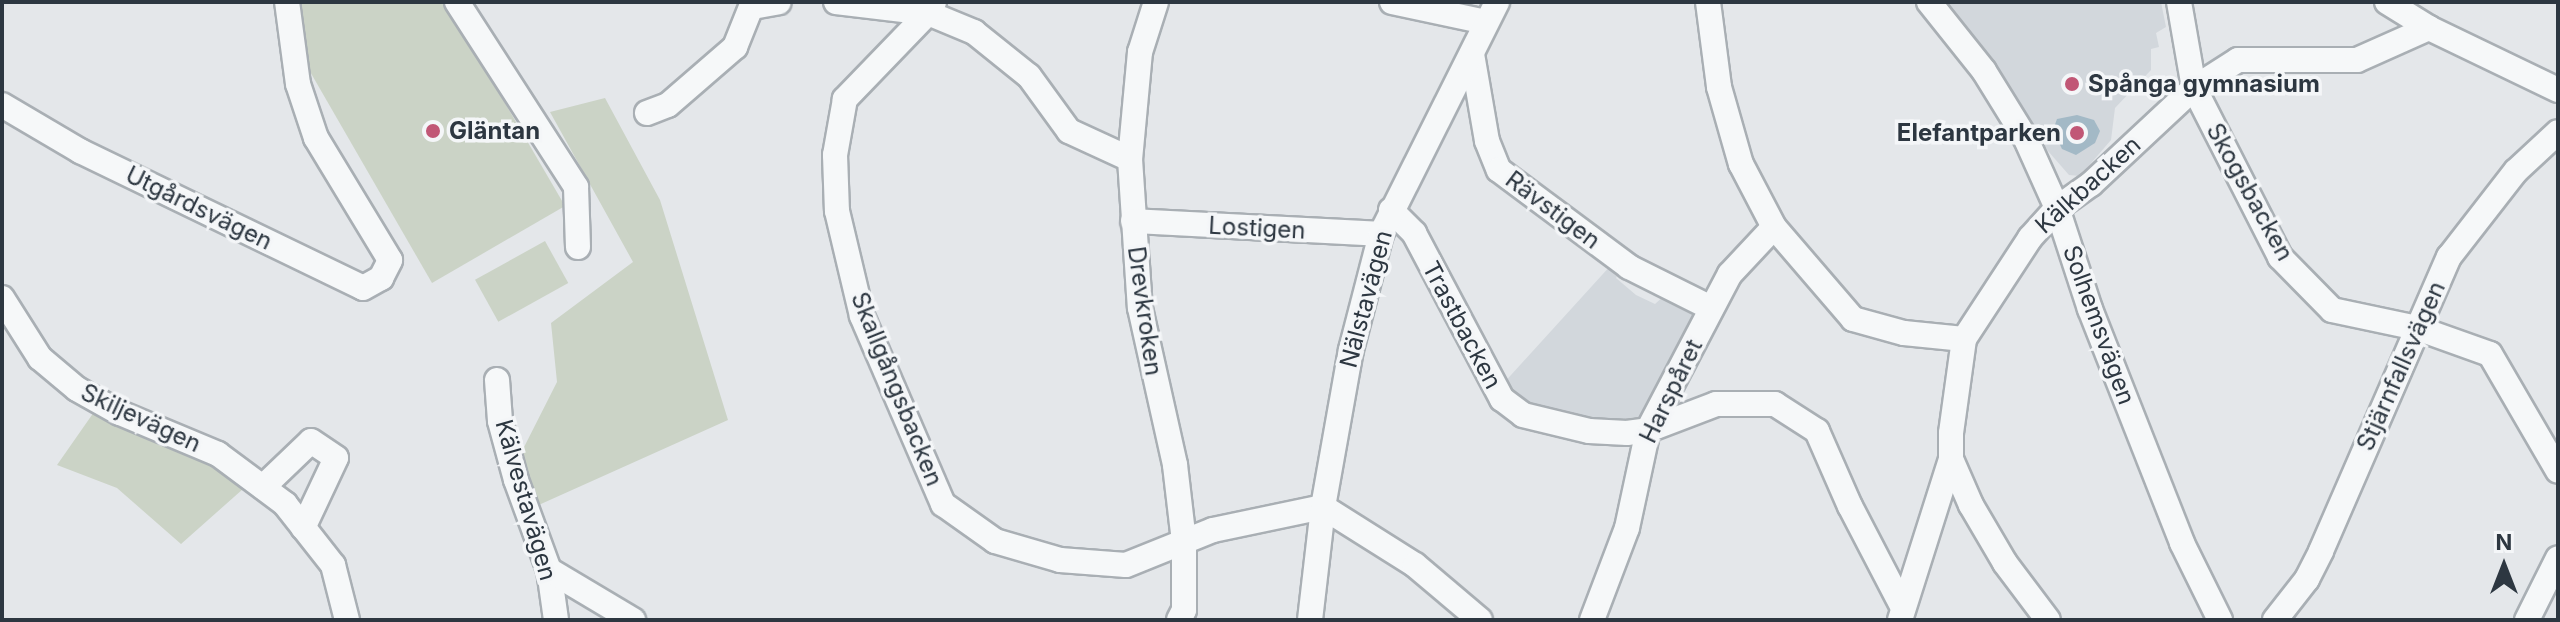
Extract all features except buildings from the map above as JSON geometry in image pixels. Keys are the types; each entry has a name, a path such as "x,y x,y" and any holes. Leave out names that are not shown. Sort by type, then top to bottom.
{"street":[{"name":"Utgårdsvägen","path":"2,105 80,151 363,288 381,278 390,260 316,138 298,84 287,2"},
{"path":"457,2 576,187 578,247"},
{"path":"647,113 668,105 735,47 752,4 779,2"},
{"path":"836,2 931,8 974,32 1029,76 1069,131 1130,159"},
{"name":"Drevkroken","path":"1156,2 1140,52 1130,159 1140,308 1175,465 1184,542 1184,610 1179,620"},
{"path":"1392,2 1492,12"},
{"path":"1708,2 1719,87 1741,164 1774,227 1853,319 1904,333 1964,339"},
{"name":"Solhemsvägen","path":"1929,2 1984,71 2017,126 2057,208 2090,309 2182,543 2220,620"},
{"name":"Skogsbacken","path":"2179,2 2194,88 2280,257 2332,310 2417,328 2490,354 2558,471"},
{"path":"2387,2 2429,28 2558,90"},
{"name":"Skallgångsbacken","path":"931,8 845,99 835,155 837,211 862,316 943,504 995,541 1060,560 1126,565 1213,530 1323,507"},
{"name":"Nälstavägen","path":"1310,620 1323,507 1351,350 1381,234 1492,12"},
{"name":"Kälkbacken","path":"1902,614 1951,459 1951,433 1964,339 2030,238 2057,208 2091,184 2194,88 2238,60 2357,60 2429,28"},
{"name":"Rävstigen","path":"1472,54 1487,141 1499,170 1629,267 1711,308"},
{"name":"Stjärnfallsvägen","path":"2275,620 2307,579 2321,551 2449,257 2516,171 2558,132"},
{"name":"Trastbacken","path":"1391,210 1414,233 1502,399 1523,415 1589,431 1627,433 1648,430 1716,404 1775,404 1817,431 1902,614"},
{"name":"Lostigen","path":"1133,221 1381,234"},
{"name":"Harspåret","path":"1592,620 1627,528 1648,430 1730,274 1774,227"},
{"name":"Skiljevägen","path":"2,298 40,358 77,389 120,413 218,454 285,504 333,565 347,620"},
{"name":"Kälvestavägen","path":"497,380 500,421 516,480 549,570 556,620"},
{"path":"263,487 311,441 336,458 303,528"},
{"path":"1951,459 1971,505 2005,563 2048,620"},
{"path":"1937,504 1971,505"},
{"path":"1323,507 1415,565 1480,620"},
{"path":"2527,620 2558,558"},
{"path":"549,570 633,620"}],"shaded area":[{"name":"Gläntan","path":"297,2 446,2 565,206 432,283 301,56"},
{"name":"Spånga gymnasium","path":"1942,2 2161,2 2166,27 2156,33 2159,47 2151,49 2151,70 2115,108 2111,140 2080,176 2069,175 2048,151 2017,99"},
{"path":"605,98 660,200 728,420 532,508 518,459 557,382 551,323 633,262 550,112"},
{"path":"545,241 568,283 498,322 475,280"},
{"path":"1612,264 1621,270 1616,278 1636,295 1655,304 1666,294 1700,311 1650,411 1626,425 1525,410 1501,386"},
{"path":"94,412 202,460 243,489 181,544 117,488 57,465"}],"water":[{"name":"Elefantparken","path":"2077,115 2094,120 2100,131 2095,143 2076,155 2062,149 2053,130 2057,119"}],"place":[{"name":"Spånga gymnasium","path":"2072,84"},
{"name":"Gläntan","path":"433,131"},
{"name":"Elefantparken","path":"2077,133"}]}
